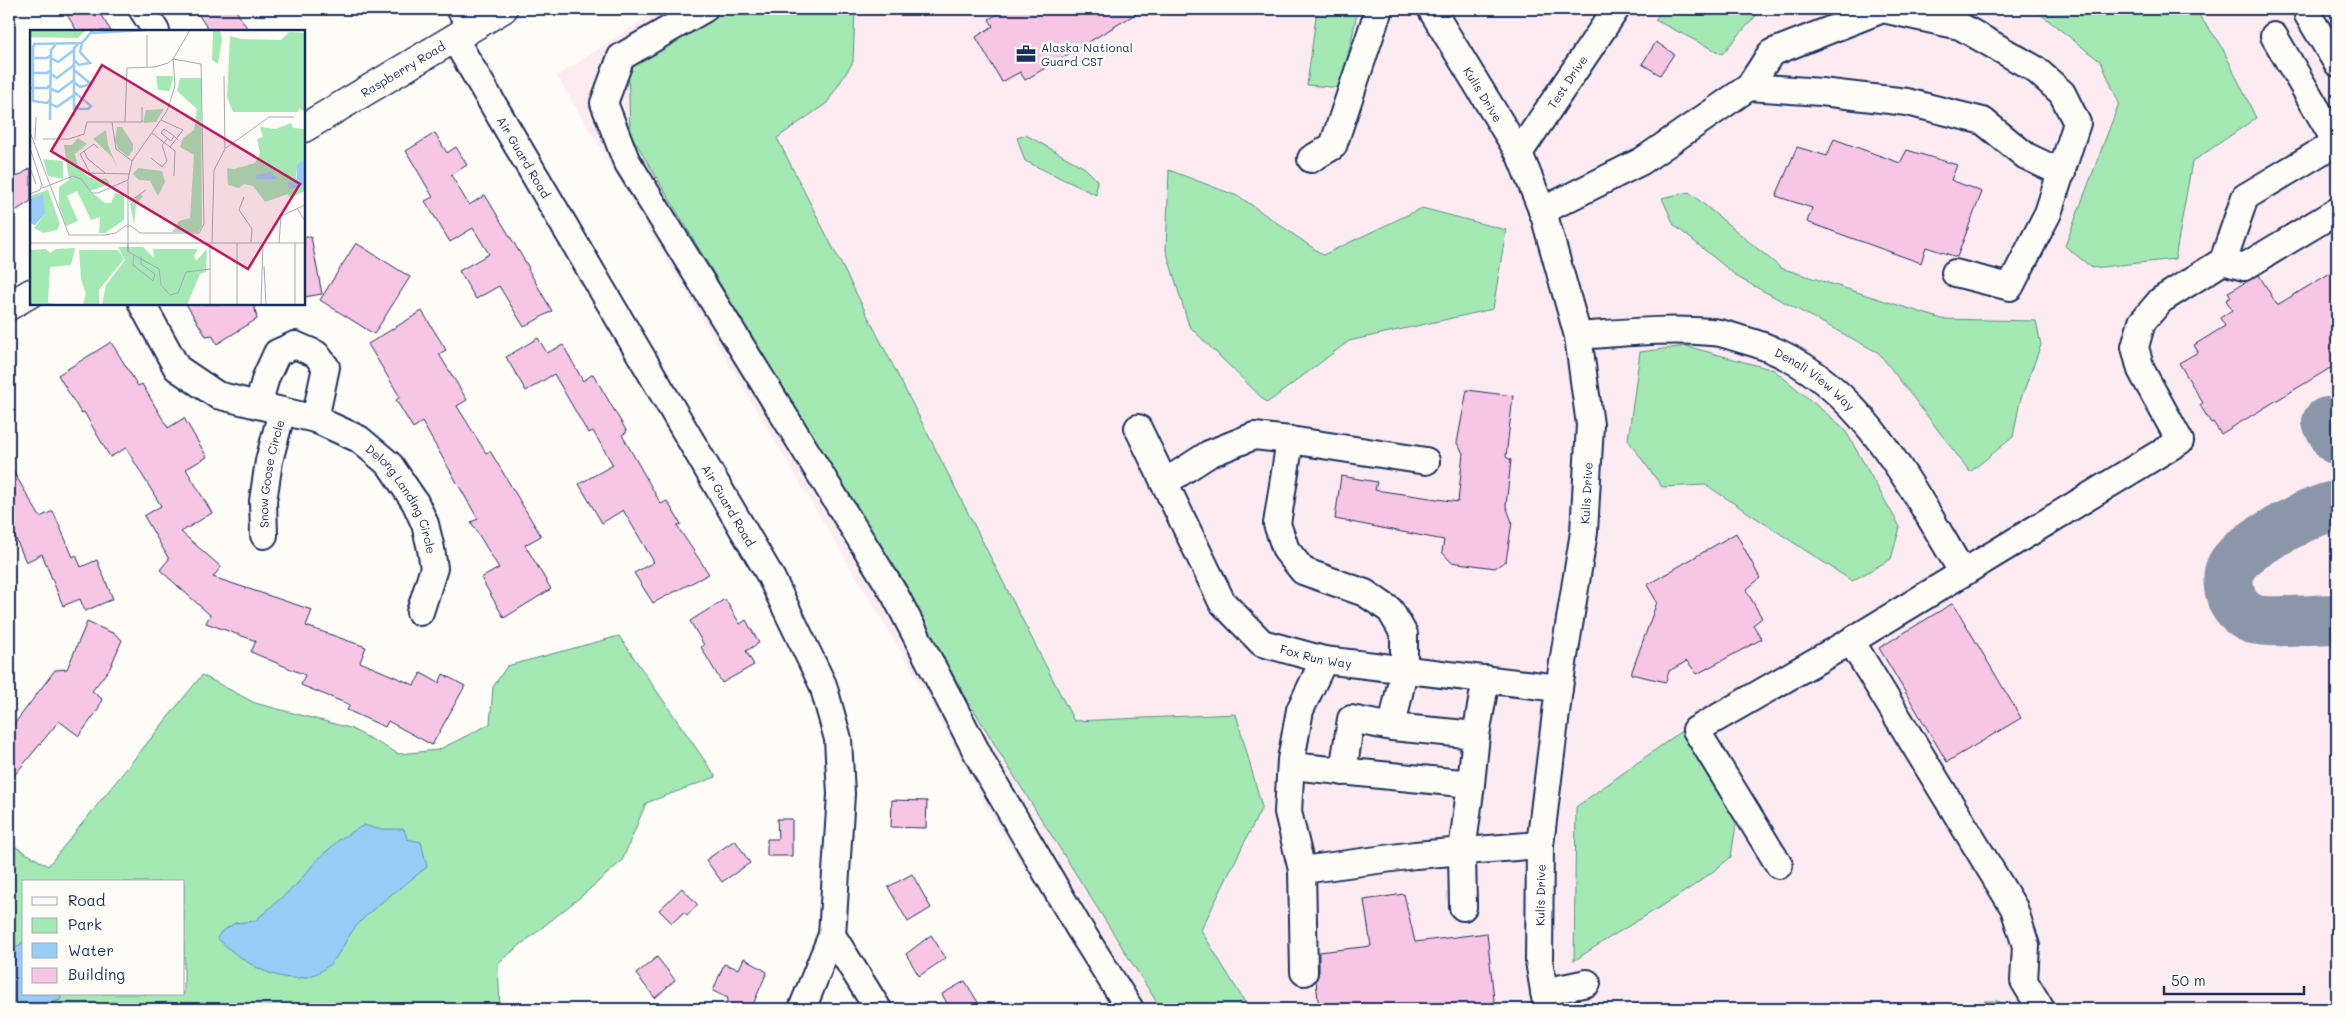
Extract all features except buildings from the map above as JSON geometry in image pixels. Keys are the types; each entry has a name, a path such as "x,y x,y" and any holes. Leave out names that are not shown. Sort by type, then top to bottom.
{"main road":[{"name":"Raspberry Road","path":"305,127 462,25 502,9"},
{"path":"9,306 30,294"}],"street":[{"path":"142,9 155,30"},
{"path":"704,9 621,58 604,102 626,160 895,595 984,766 1079,928 1130,1009"},
{"path":"1311,159 1333,146 1379,9"},
{"name":"Kulis Drive","path":"1431,9 1519,153 1542,210 1578,336 1590,425 1584,532 1559,688 1540,845 1539,961 1546,1000"},
{"name":"Test Drive","path":"1519,153 1616,9"},
{"path":"1542,210 1642,161 1749,87 1772,52 1883,9 1960,26 2034,69 2062,93 2077,123 2048,213 2010,287 1955,273"},
{"path":"2308,15 2337,63"},
{"name":"Air Guard Road","path":"462,25 771,577 823,685 838,739 841,794 832,936 802,1009"},
{"path":"1778,866 1696,730 1851,641 2180,441 2141,370 2135,347 2142,322 2160,300 2222,261 2245,198 2335,148 2274,36"},
{"path":"1749,87 1821,92 1907,102 1983,121 2026,156 2062,174"},
{"path":"2222,261 2244,267 2337,211"},
{"name":"Delong Landing Circle","path":"143,305 177,368 217,395 315,420 359,439 390,465 415,502 425,524 434,568 420,612"},
{"name":"Denali View Way","path":"1578,336 1712,332 1768,346 1792,358 1833,389 1855,409 1891,455 1964,573"},
{"path":"270,408 266,377 277,353 295,345 316,354 326,367 315,420"},
{"name":"Snow Goose Circle","path":"264,535 263,501 269,461 270,408"},
{"name":"Fox Run Way","path":"1138,428 1222,602 1262,643 1324,660 1559,688"},
{"path":"1164,483 1209,454 1254,436 1426,461"},
{"path":"1290,440 1278,524 1286,550 1303,571 1365,592 1390,610 1404,634 1404,670 1392,727"},
{"path":"1851,641 2014,908 2026,946 2024,981 2041,1009"},
{"path":"1304,972 1302,870 1288,812 1291,766 1300,710 1324,660"},
{"path":"1463,907 1462,851 1476,734 1486,679"},
{"path":"1343,772 1351,719 1392,727 1476,734"},
{"path":"1291,766 1471,784"},
{"path":"1302,870 1462,851 1540,845"},
{"path":"832,936 878,1009"},
{"path":"1546,1000 1587,983"}],"shaded area":[{"path":"659,9 2337,9 2337,1009 1110,1009 986,807 925,692 557,76"}],"green space":[{"path":"719,9 855,9 853,62 827,103 777,138 1074,721 1236,714 1262,807 1201,930 1249,1009 1161,1009 999,752 630,133 628,63"},
{"path":"1317,9 1358,9 1341,88 1307,85"},
{"path":"1663,9 1762,9 1722,54 1655,20"},
{"path":"2034,9 2194,9 2220,43 2256,118 2192,162 2175,259 2092,268 2065,246 2119,103 2101,62"},
{"path":"1026,135 1085,168 1097,180 1096,195 1025,161 1017,138"},
{"path":"1169,170 1240,197 1323,255 1422,208 1506,230 1493,309 1349,341 1267,403 1189,326 1166,250"},
{"path":"1689,192 1781,268 1942,319 2036,321 2041,345 2020,401 2013,437 1970,472 1879,353 1739,278 1674,225 1662,198"},
{"path":"1686,346 1774,370 1844,428 1900,527 1891,559 1852,581 1706,485 1662,487 1628,440 1640,352"},
{"path":"619,636 716,777 646,803 622,861 498,963 500,1009 42,1009 43,1006 60,1000 61,996 185,996 185,880 22,880 22,943 9,954 9,843 48,866 202,675 255,703 350,728 399,754 438,750 490,724 493,687 507,666"},
{"path":"1687,727 1737,818 1731,857 1694,886 1574,961 1576,807"},
{"path":"1985,1001 1997,1001 2021,1009 1971,1009"}],"water":[{"path":"364,825 377,829 404,829 407,839 421,842 427,867 359,923 328,966 314,974 299,978 284,977 254,966 217,938 221,932 235,923 255,921 297,884 316,861 340,839"},
{"path":"22,943 22,996 61,996 60,1000 43,1006 42,1009 9,1009 9,954"}],"taxiway":[{"path":"2327,422 2337,440"},
{"path":"2337,506 2315,512 2255,544 2244,552 2231,567 2229,581 2232,599 2236,606 2242,613 2253,619 2282,621 2337,619"}],"place":[{"name":"Alaska National Guard CST","path":"1026,54"}]}
